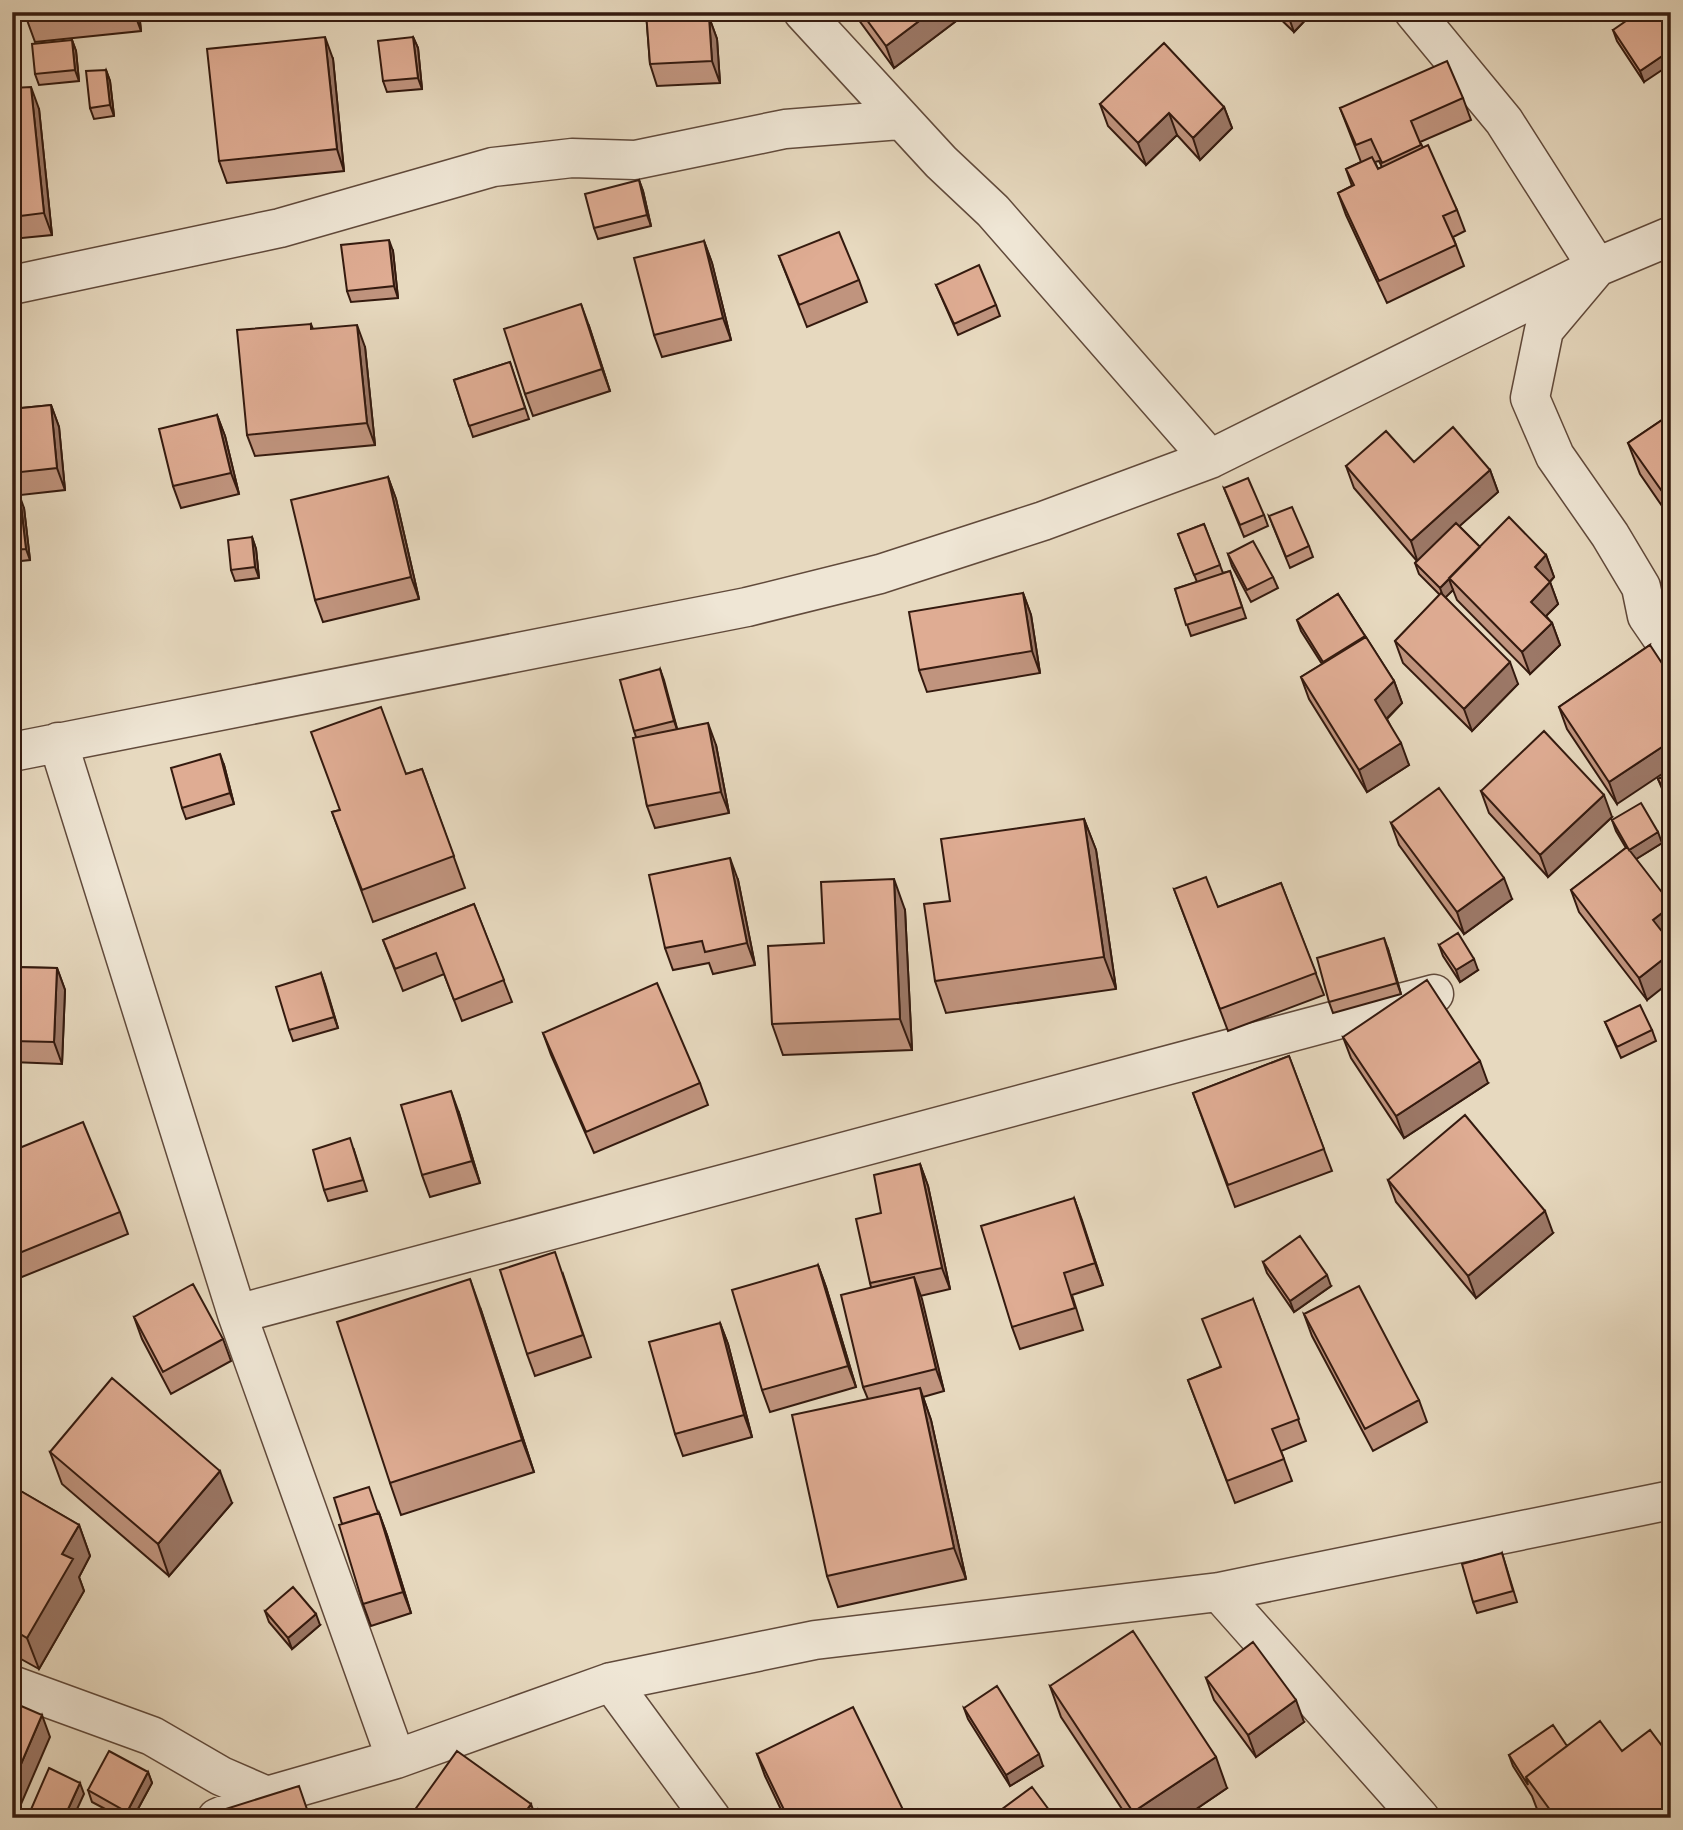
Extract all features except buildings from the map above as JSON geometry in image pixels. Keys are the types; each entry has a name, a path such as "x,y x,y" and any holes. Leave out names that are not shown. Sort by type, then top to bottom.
{"street":[{"path":"803,12 900,120 993,211 1209,459"},
{"path":"1414,12 1504,121 1597,267"},
{"path":"12,285 280,228 492,167 572,158 635,160 785,128 900,120"},
{"path":"12,752 733,610 880,575 1043,521 1209,459 1597,267 1671,236"},
{"path":"1597,267 1544,330 1530,398 1555,456 1611,535 1641,587 1647,616 1671,651"},
{"path":"58,742 237,1314 396,1759"},
{"path":"237,1314 1434,994"},
{"path":"217,1818 267,1796 396,1759 611,1682 815,1640 1219,1592 1671,1500"},
{"path":"1219,1592 1420,1818"},
{"path":"611,1682 711,1818"},
{"path":"12,1685 152,1736 221,1776 267,1796"}]}
